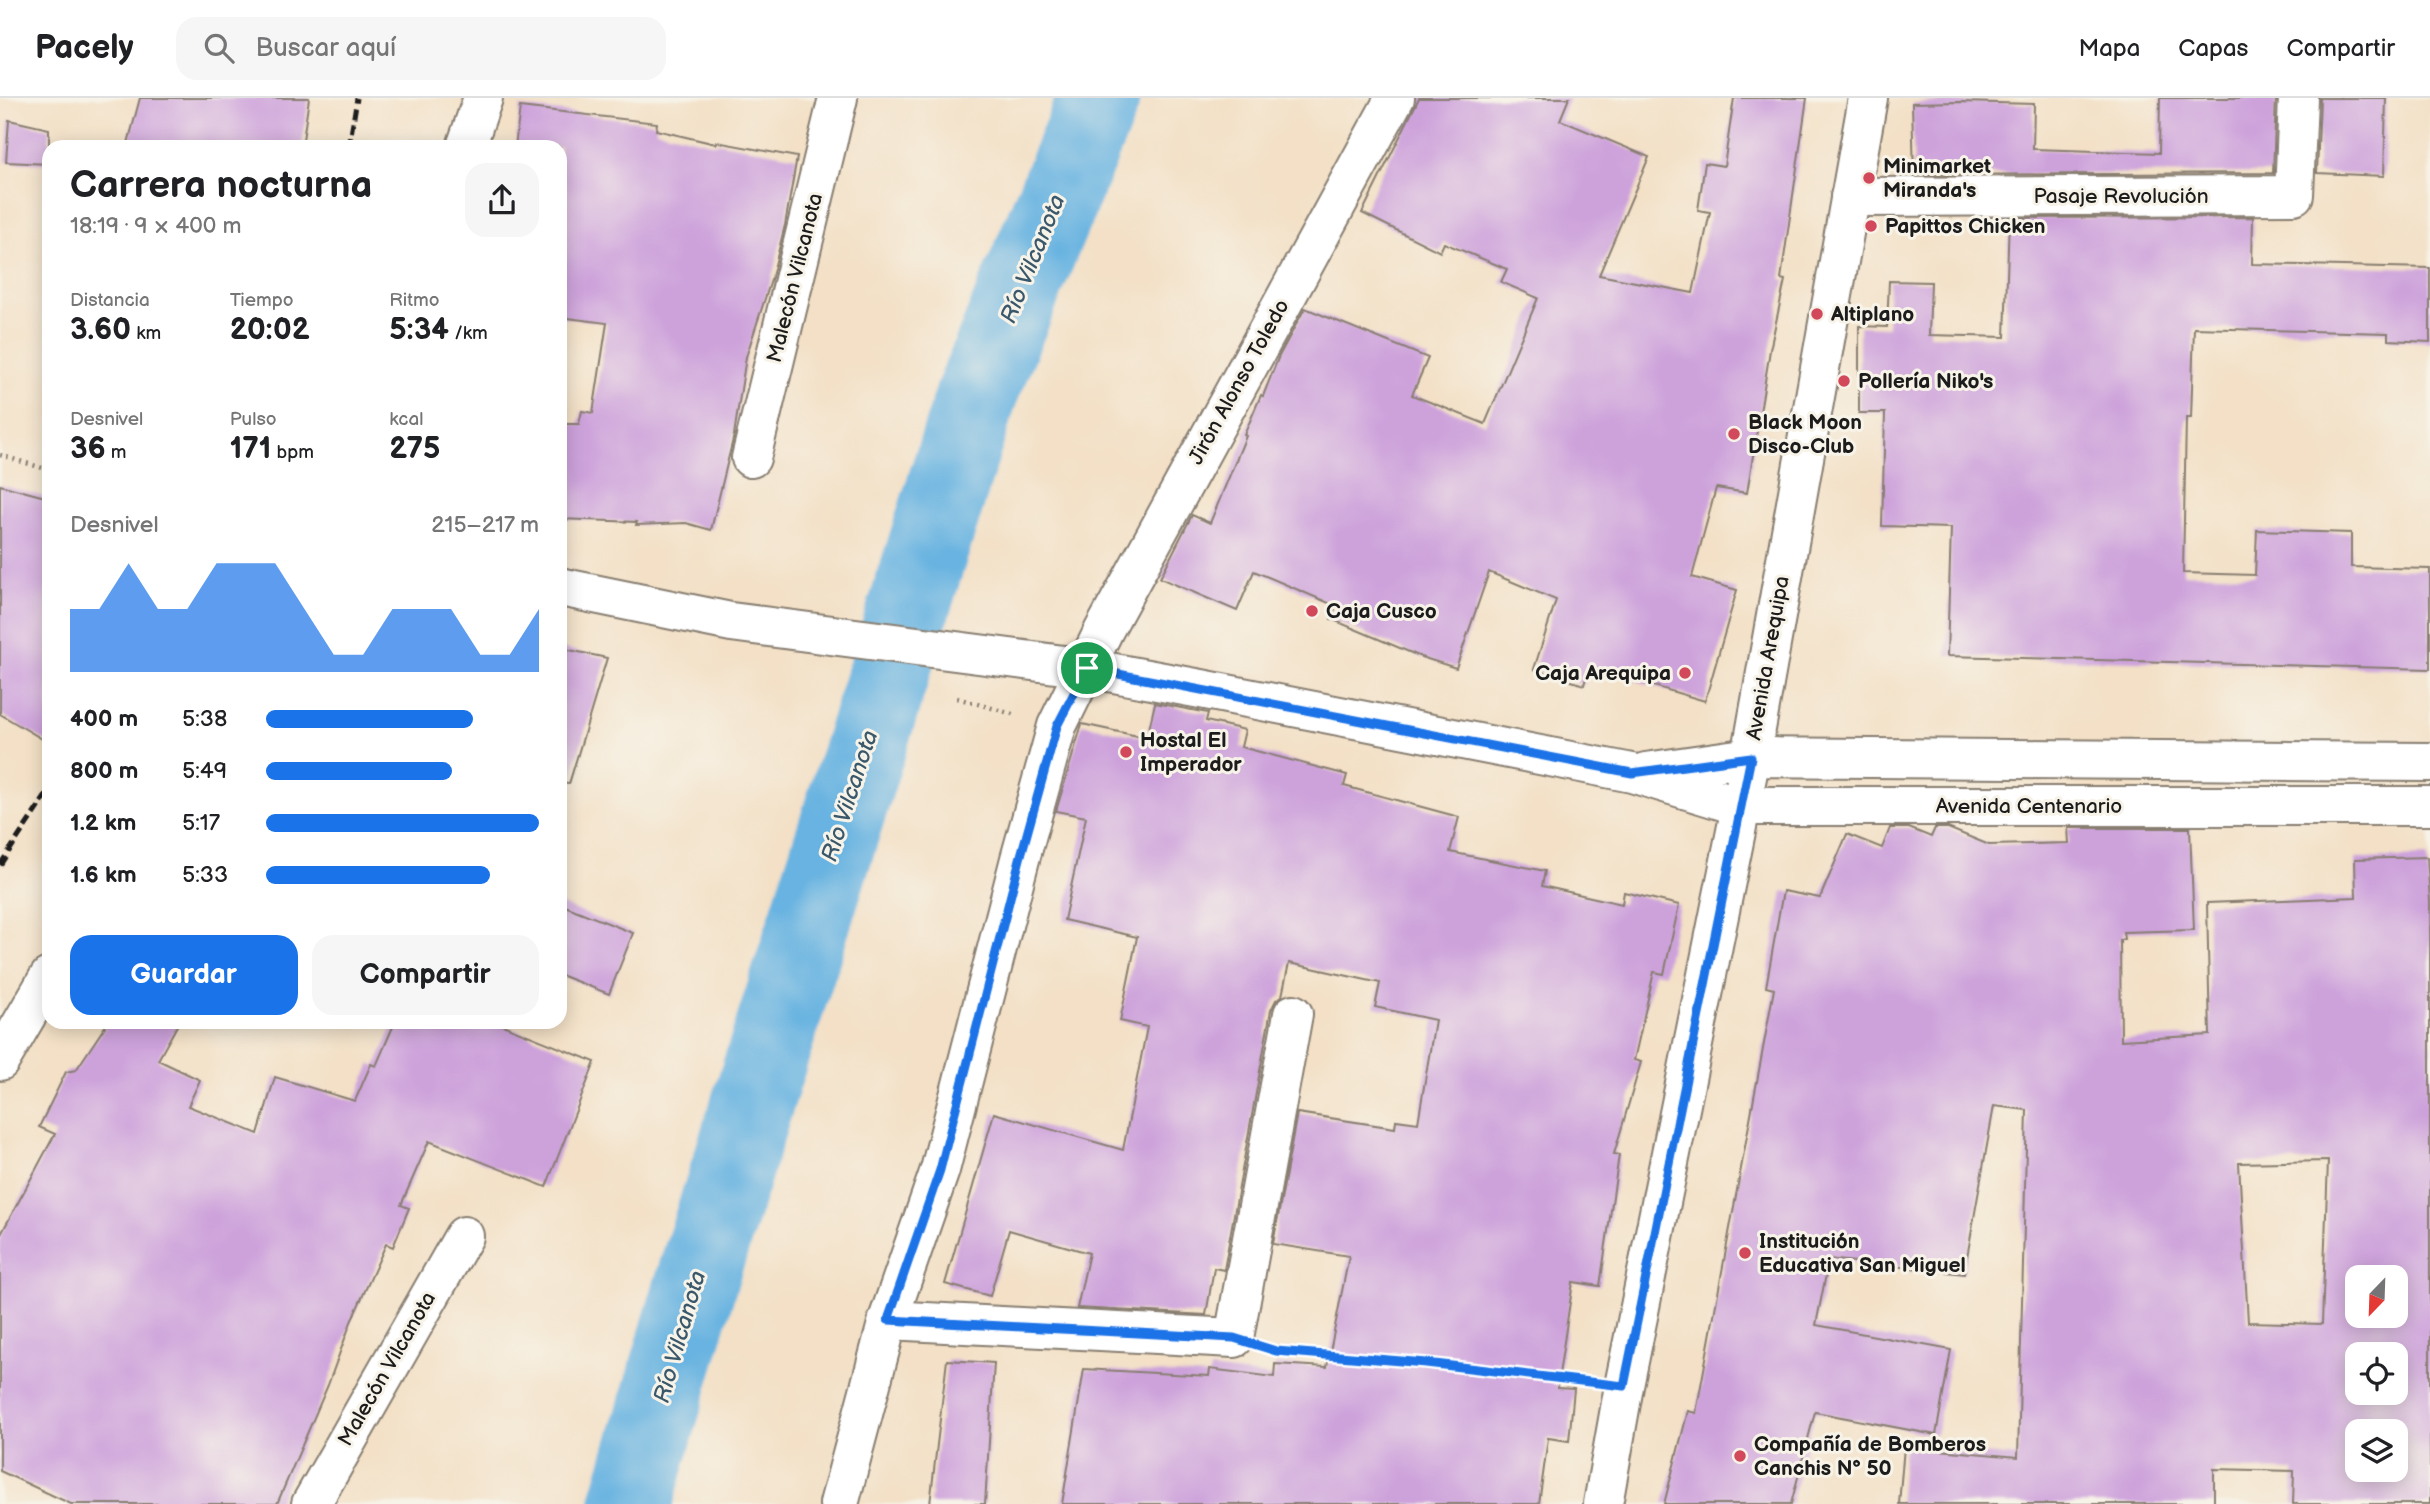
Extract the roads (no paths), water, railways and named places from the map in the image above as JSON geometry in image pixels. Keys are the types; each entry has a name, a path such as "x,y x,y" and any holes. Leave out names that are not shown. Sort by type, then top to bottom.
{"street":[{"path":"468,140 483,98"},
{"name":"Malecón Vilcanota","path":"751,458 838,98"},
{"name":"Jirón Alonso Toledo","path":"839,1504 888,1320 940,1170 1057,726 1104,630 1395,98"},
{"name":"Avenida Arequipa","path":"1603,1504 1624,1386 1751,757 1868,98"},
{"name":"Pasaje Revolución","path":"1850,197 2294,195 2298,98"},
{"path":"567,588 731,622 1087,668 1632,773 1751,757 2430,762"},
{"name":"Avenida Centenario","path":"1632,773 1740,806 2430,806"},
{"path":"0,1061 42,989"},
{"path":"888,1320 1234,1338 1293,1014"},
{"name":"Malecón Vilcanota","path":"311,1504 464,1236"}],"waterway":[{"name":"Río Vilcanota","path":"631,1504 701,1266 977,393 1099,98"}],"railway":[{"path":"350,140 357,98"},
{"path":"0,865 42,802"}],"place":[{"name":"Minimarket Miranda's","path":"1869,178"},
{"name":"Papittos Chicken","path":"1871,226"},
{"name":"Altiplano","path":"1817,314"},
{"name":"Pollería Niko's","path":"1844,381"},
{"name":"Black Moon Disco-Club","path":"1734,434"},
{"name":"Caja Cusco","path":"1312,611"},
{"name":"Caja Arequipa","path":"1685,673"},
{"name":"Hostal El Imperador","path":"1126,752"},
{"name":"Institución Educativa San Miguel","path":"1745,1253"},
{"name":"Compañía de Bomberos Canchis Nº 50","path":"1740,1456"}]}
